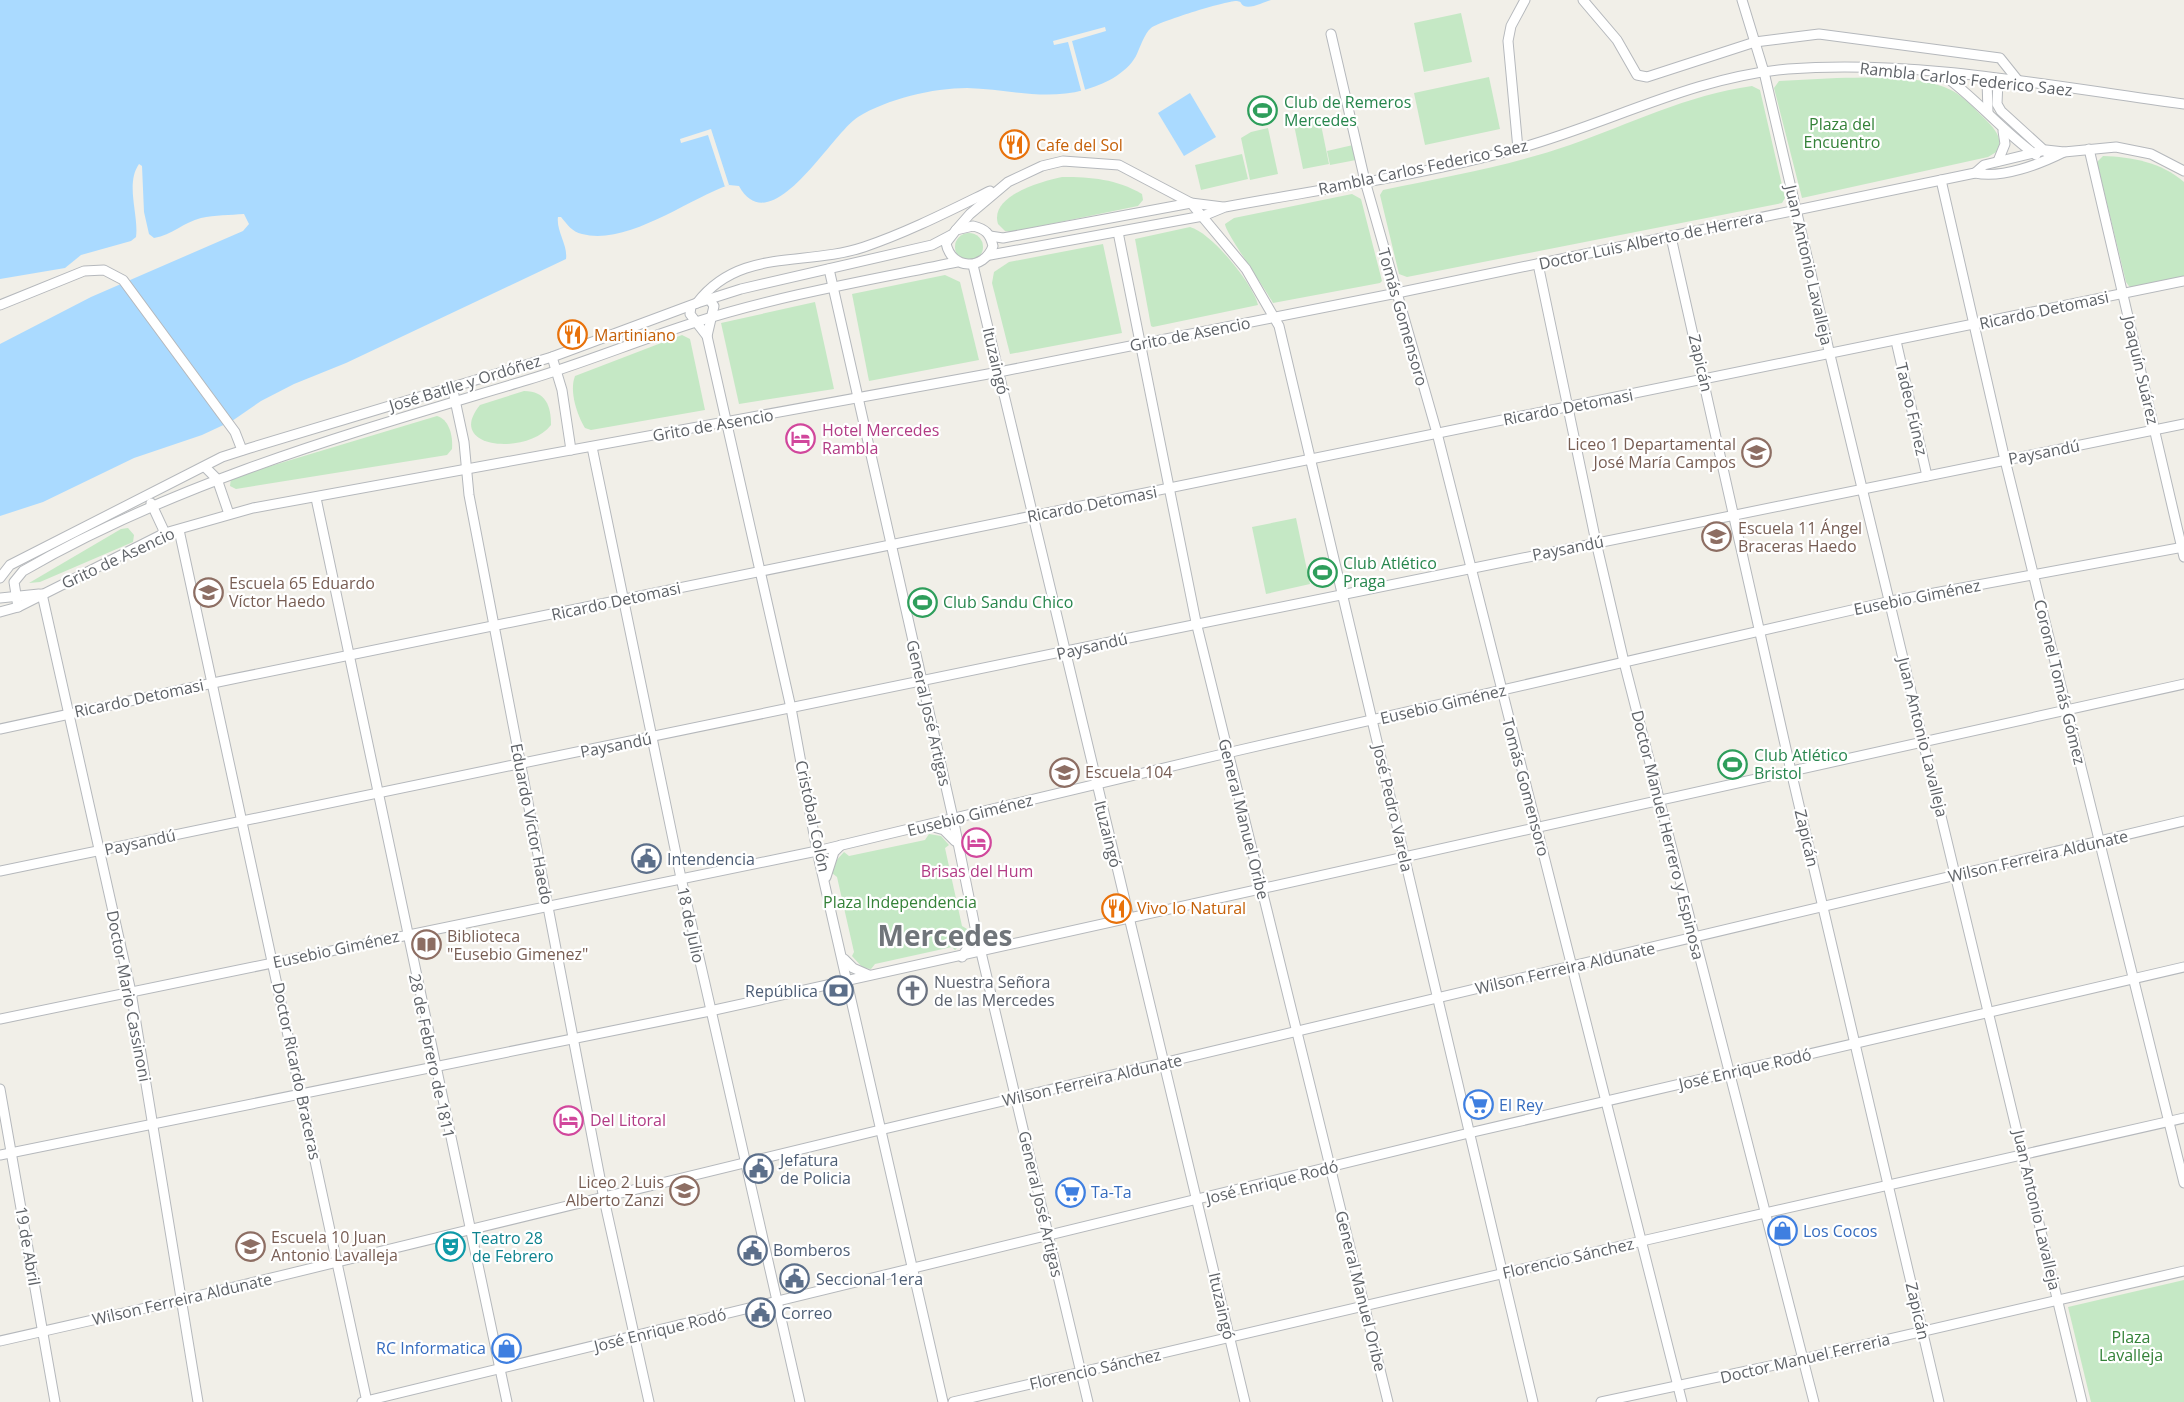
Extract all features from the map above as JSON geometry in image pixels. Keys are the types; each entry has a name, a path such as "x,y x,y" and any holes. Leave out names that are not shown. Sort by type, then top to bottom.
{"street":[{"path":"1518,149 1508,41 1511,26 1525,0"},
{"path":"1583,0 1617,40 1637,75 1647,77 1755,42 1819,34 2000,58 2020,83"},
{"name":"Juan Antonio Lavalleja","path":"1742,0 1764,72 2082,1402"},
{"name":"Tomás Gomensoro","path":"1332,34 1365,181 1437,433 1682,1402"},
{"name":"Rambla Carlos Federico Saez","path":"990,255 1203,216 1225,207 1518,149 1579,130 1673,93 1764,72 1855,67 1998,80 2184,104"},
{"path":"1941,74 1988,113 2003,131 2045,161 2046,150 2001,111 1997,104 1998,80"},
{"path":"1987,79 1988,113"},
{"path":"1998,161 2005,144 2003,131"},
{"name":"Doctor Luis Alberto de Herrera","path":"1975,173 1984,165 2046,150 2064,152 2116,147 2136,149 2158,156 2184,171"},
{"name":"Joaquín Suárez","path":"2089,149 2183,550"},
{"name":"Doctor Luis Alberto de Herrera","path":"1397,293 1975,173 1987,176 2045,161 2064,152"},
{"path":"707,336 690,314 694,304 716,282 743,267 755,263 808,260 865,247 1042,166 1063,161 1119,165 1191,203"},
{"name":"Coronel Tomás Gómez","path":"1941,180 2005,460 2184,1183"},
{"path":"957,261 948,252 946,243 970,214 1008,182"},
{"name":"Rambla Carlos Federico Saez","path":"990,236 1003,238 1191,203 1225,207"},
{"name":"José Pedro Varela","path":"1191,203 1246,269 1284,337 1533,1402"},
{"path":"18,607 14,582 23,571 151,501 217,478 556,372 711,317 832,287 957,261 973,265 990,255 993,246 990,236 984,229 973,226 954,232"},
{"name":"José Batlle y Ordóñez","path":"0,578 10,564 151,501 205,466 242,450 552,357 709,299 932,245 954,232"},
{"name":"General Manuel Oribe","path":"1118,232 1196,622 1388,1402"},
{"name":"Zapicán","path":"1671,237 1705,380 1791,771 1939,1402"},
{"name":"Doctor Manuel Herrero y Espinosa","path":"1538,264 1596,542 1624,662 1814,1402"},
{"name":"Ituzaingó","path":"973,265 1245,1402"},
{"name":"General José Artigas","path":"829,269 953,818 975,927 1088,1402"},
{"path":"0,305 84,271 104,270 123,280 235,432 242,450"},
{"name":"Ricardo Detomasi","path":"0,729 213,683 2184,281"},
{"name":"Grito de Asencio","path":"3,611 18,607 165,533 229,514 857,399 1397,293"},
{"path":"707,336 714,306 709,299"},
{"name":"Cristóbal Colón","path":"707,336 791,708 817,851 826,878 880,1130 943,1402"},
{"name":"Tadeo Fúnez","path":"1896,341 1927,476"},
{"path":"552,357 571,450"},
{"name":"Eduardo Víctor Haedo","path":"452,386 520,764 604,1199 649,1402"},
{"name":"Paysandú","path":"0,871 922,682 1196,622 2184,424"},
{"name":"18 de Julio","path":"592,447 681,878 744,1165 800,1402"},
{"path":"205,466 217,478 229,514"},
{"name":"28 de Febrero de 1811","path":"316,498 469,1231 507,1402"},
{"path":"151,501 165,533"},
{"name":"Doctor Ricardo Braceras","path":"179,530 339,1262 365,1402"},
{"name":"Eusebio Giménez","path":"0,1019 817,851 930,826 953,818 1227,753 1891,601 2033,574 2183,550"},
{"path":"0,570 10,564"},
{"path":"0,587 3,611"},
{"name":"Grito de Asencio","path":"1,598 42,594"},
{"name":"Doctor Mario Cassinoni","path":"42,594 131,992 198,1402"},
{"path":"0,1155 710,1011 962,957 1659,799 2184,684"},
{"name":"Wilson Ferreira Aldunate","path":"0,1341 181,1300 744,1165 880,1130 2184,821"},
{"path":"930,826 944,830 956,841"},
{"path":"826,878 830,861 841,845"},
{"path":"962,957 972,941 975,927"},
{"path":"844,959 853,968 870,976"},
{"name":"José Enrique Rodó","path":"365,1402 1469,1133 2184,967"},
{"name":"19 de Abril","path":"0,1089 55,1402"},
{"name":"Florencio Sánchez","path":"953,1402 1642,1241 2184,1119"},
{"name":"Doctor Manuel Ferreria","path":"1601,1402 1803,1359 2184,1271"}],"green space":[{"path":"1461,13 1472,62 1424,72 1414,23"},
{"path":"1489,77 1500,129 1425,145 1414,93"},
{"name":"Plaza del Encuentro","path":"1837,78 1911,79 1953,91 1970,104 1994,129 1999,141 1998,151 1988,157 1802,198 1774,88 1779,81"},
{"path":"1752,86 1760,90 1785,198 1782,203 1407,277 1399,274 1380,195 1383,190 1524,159 1570,145 1682,103"},
{"path":"1319,115 1329,164 1303,169 1293,120"},
{"path":"1268,128 1278,174 1250,180 1241,138 1251,132"},
{"path":"1353,145 1356,160 1330,165 1327,151"},
{"path":"1242,154 1248,179 1201,190 1195,165"},
{"path":"2103,156 2156,165 2184,182 2184,277 2131,289 2126,282 2097,162"},
{"path":"1062,177 1094,178 1113,182 1142,194 1143,200 1138,206 1011,232 1005,231 998,224 997,214 1001,205 1009,198 1031,186"},
{"path":"1352,194 1361,199 1382,281 1273,303 1231,238 1225,224 1234,218"},
{"path":"1190,227 1209,239 1230,260 1255,296 1258,305 1153,327 1135,239"},
{"path":"969,233 979,237 983,247 979,257 969,261 959,257 955,247 959,237"},
{"path":"1103,244 1122,333 1010,354 992,283 994,272 1009,262"},
{"path":"945,275 960,282 979,360 869,381 852,294"},
{"path":"815,302 834,389 739,404 721,323"},
{"path":"682,335 690,339 705,410 591,430 585,428 575,403 573,382 575,376"},
{"path":"524,391 538,394 546,401 551,425 540,435 525,441 508,444 480,439 473,431 472,420 480,405"},
{"path":"437,416 445,421 451,434 452,449 447,455 236,489 230,486 231,478"},
{"path":"1296,518 1310,584 1266,594 1252,527"},
{"path":"128,528 134,535 133,542 40,582 29,583 121,529"},
{"name":"Plaza Independencia","path":"929,834 941,836 949,845 945,848 962,926 967,929 965,941 955,950 952,947 875,964 871,969 863,968 852,956 854,952 837,877 832,873 834,863 844,852 849,856 925,840"},
{"name":"Plaza Lavalleja","path":"2184,1280 2184,1402 2091,1402 2068,1307"}],"water":[{"path":"0,0 1271,0 1250,7 1244,6 1239,1 1231,2 1156,25 1146,34 1136,56 1126,68 1106,82 1084,90 1040,94 967,88 925,92 882,105 858,117 846,127 800,180 784,194 767,202 752,200 739,186 729,185 637,227 600,236 578,233 561,217 558,217 566,259 346,363 294,384 261,401 232,421 202,435 134,458 43,502 0,516 0,344 91,297 243,231 249,224 244,214 206,217 154,238 149,234 144,212 142,166 139,164 133,181 136,237 131,241 81,255 65,268 0,279"},
{"path":"1190,93 1216,137 1184,156 1158,113"}],"pier":[{"path":"1105,27 1106,31 1072,41 1086,93 1082,94 1068,42 1054,45 1053,41"},
{"path":"711,129 729,185 725,187 708,135 681,143 680,139"}],"place":[{"name":"Club de Remeros Mercedes","path":"1263,111"},
{"name":"Cafe del Sol","path":"1015,145"},
{"name":"Martiniano","path":"573,335"},
{"name":"Hotel Mercedes Rambla","path":"801,439"},
{"name":"Liceo 1 Departamental José María Campos","path":"1757,453"},
{"name":"Escuela 11 Ángel Braceras Haedo","path":"1717,537"},
{"name":"Club Atlético Praga","path":"1322,572"},
{"name":"Escuela 65 Eduardo Víctor Haedo","path":"208,592"},
{"name":"Club Sandu Chico","path":"922,602"},
{"name":"Club Atlético Bristol","path":"1733,764"},
{"name":"Escuela 104","path":"1064,772"},
{"name":"Brisas del Hum","path":"977,843"},
{"name":"Intendencia","path":"646,859"},
{"name":"Vivo lo Natural","path":"1116,908"},
{"name":"Biblioteca \"Eusebio Gimenez\"","path":"426,945"},
{"name":"República","path":"839,991"},
{"name":"Nuestra Señora de las Mercedes","path":"913,991"},
{"name":"El Rey","path":"1478,1105"},
{"name":"Del Litoral","path":"569,1120"},
{"name":"Jefatura de Policia","path":"759,1169"},
{"name":"Liceo 2 Luis Alberto Zanzi","path":"685,1191"},
{"name":"Ta-Ta","path":"1070,1192"},
{"name":"Los Cocos","path":"1782,1231"},
{"name":"Escuela 10 Juan Antonio Lavalleja","path":"250,1246"},
{"name":"Teatro 28 de Febrero","path":"451,1247"},
{"name":"Bomberos","path":"752,1250"},
{"name":"Seccional 1era","path":"795,1279"},
{"name":"Correo","path":"760,1313"},
{"name":"RC Informatica","path":"507,1348"}],"district":[{"name":"Mercedes","path":"945,935"}]}
